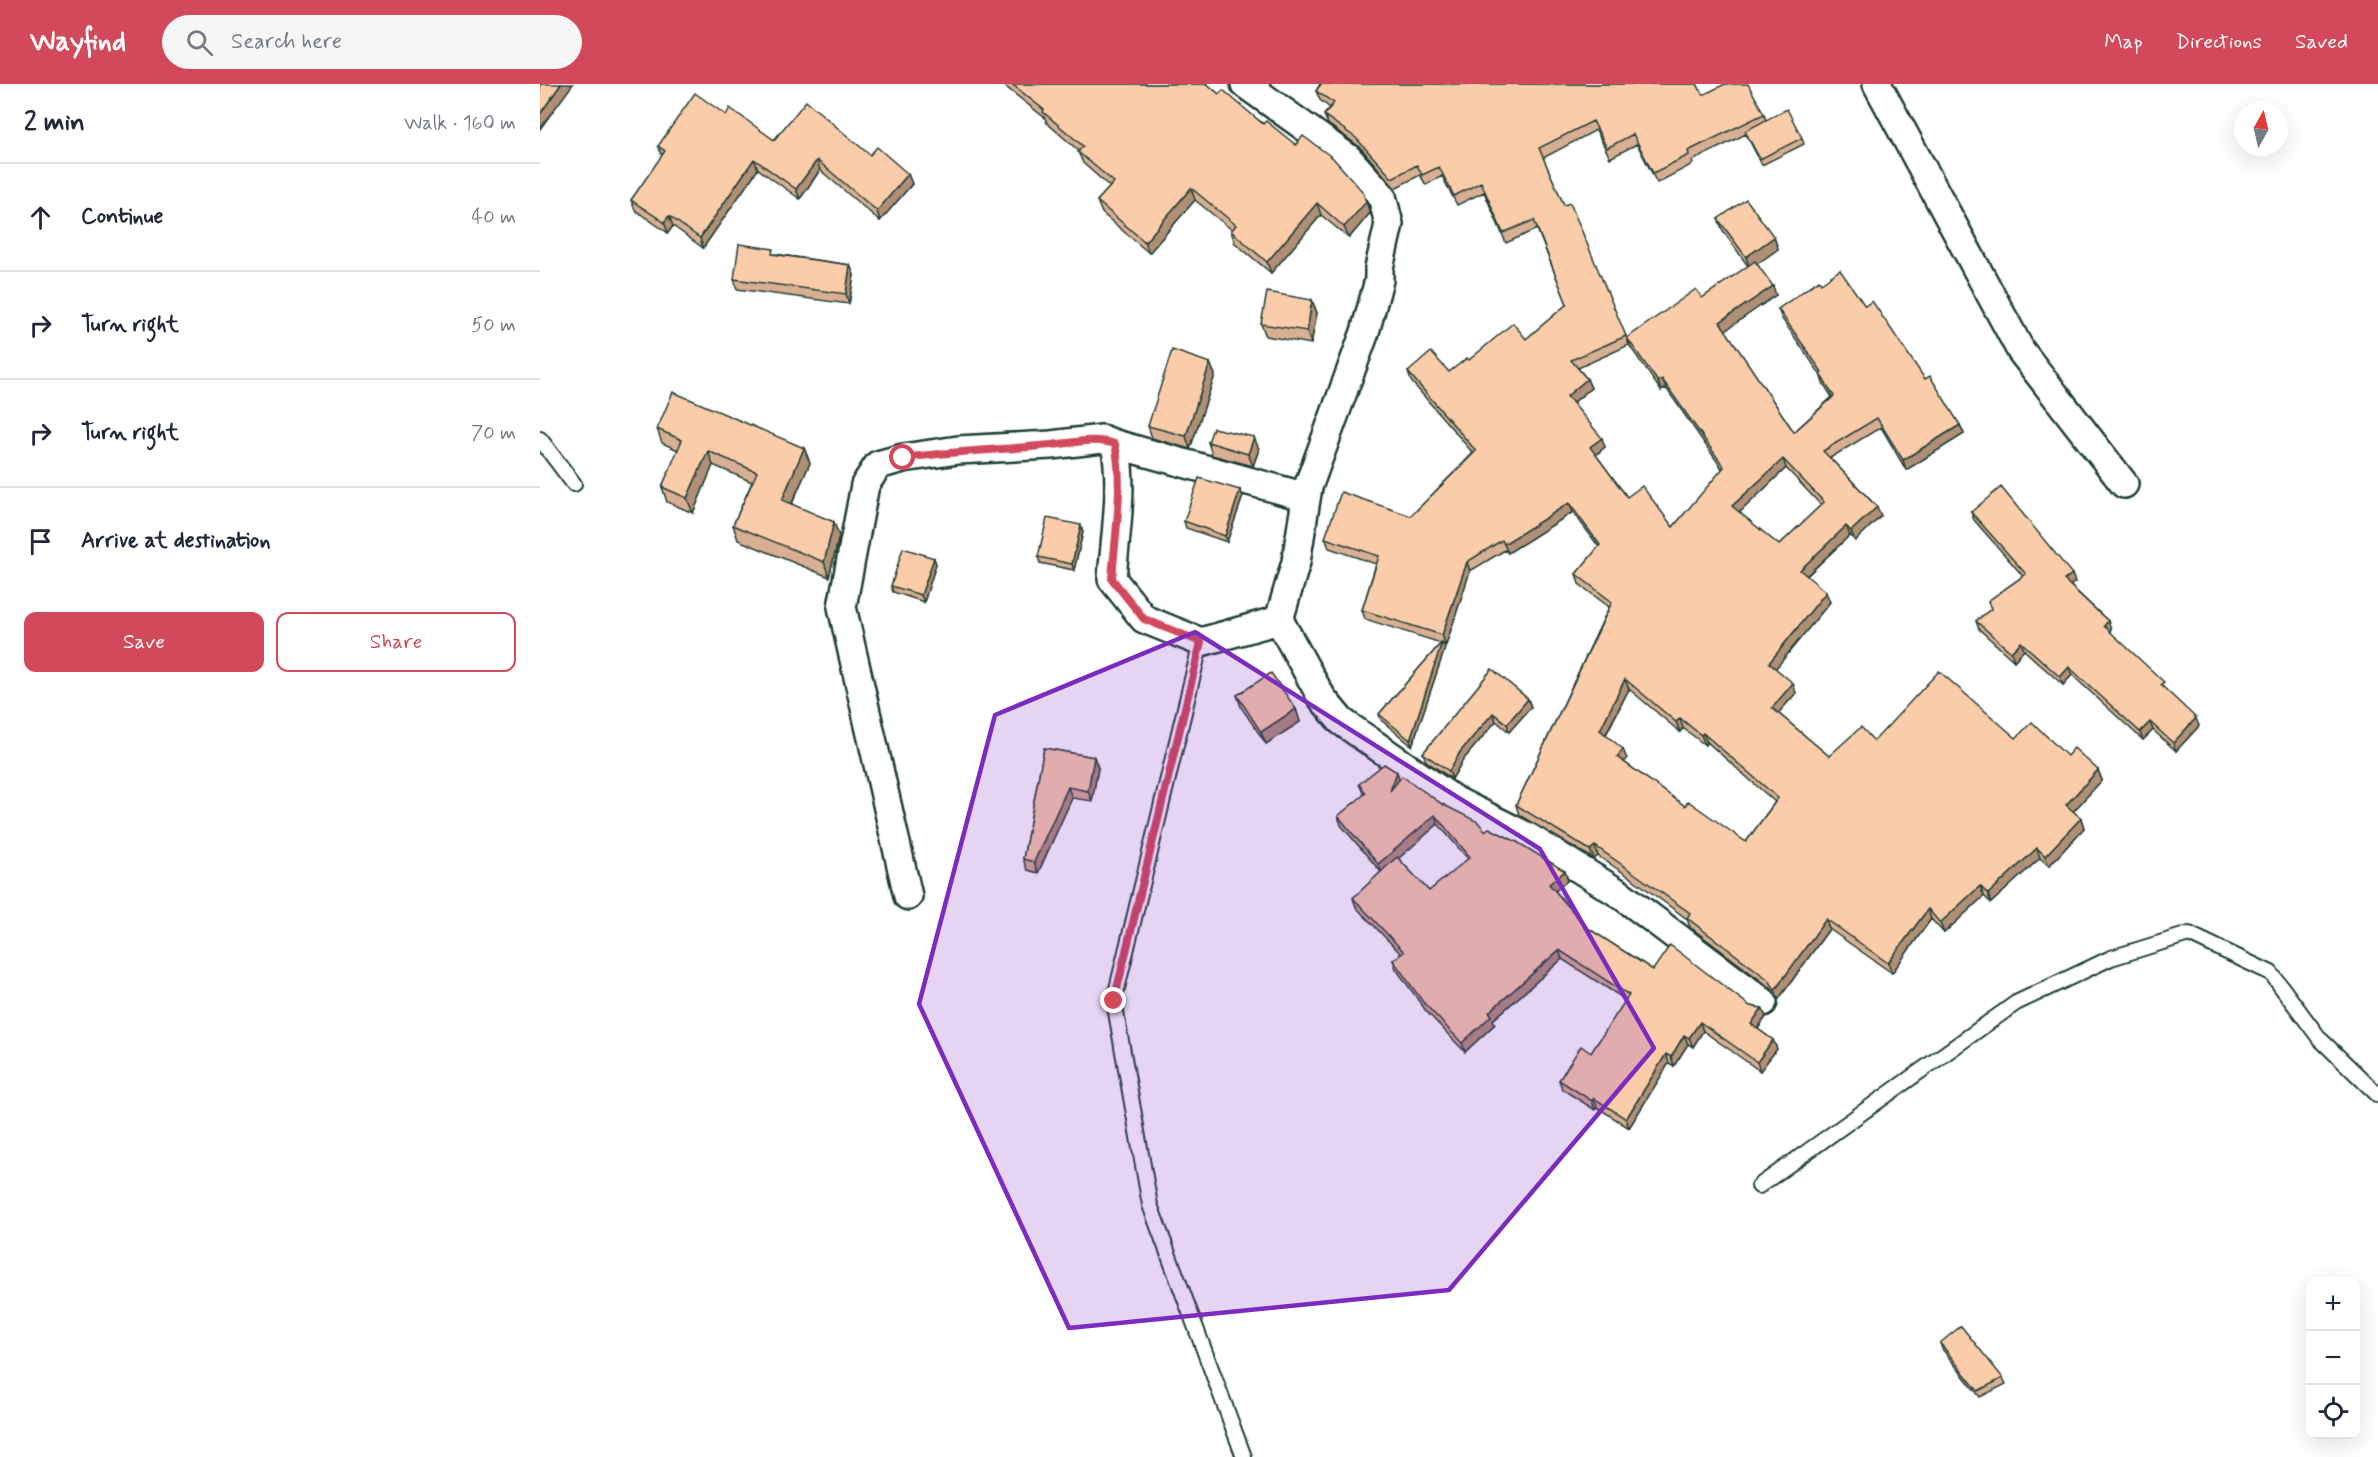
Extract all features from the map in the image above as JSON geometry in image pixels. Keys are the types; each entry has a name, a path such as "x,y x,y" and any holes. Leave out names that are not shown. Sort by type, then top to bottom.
{"street":[{"path":"1245,84 1348,158 1382,196 1389,224 1379,268 1379,280 1365,332 1306,497 1296,562 1279,620 1323,698 1341,721 1454,800 1528,837 1620,894 1763,1002"},
{"path":"1877,84 1893,108 2022,351 2124,483"},
{"path":"908,896 842,607 865,485 878,465 903,458 958,450 1051,445 1102,439 1306,497"},
{"path":"1115,444 1118,459 1118,495 1112,579 1144,619 1201,642 1279,620"}],"lane":[{"path":"540,439 574,484"},
{"path":"1201,642 1114,1001 1150,1205 1244,1457"},
{"path":"1759,1186 2016,1003 2111,958 2189,934 2271,973 2320,1039 2378,1095"}],"highlighted area":[{"path":"1195,632 1540,849 1654,1048 1449,1290 1069,1328 919,1004 995,715"}],"building":[{"path":"540,84 561,84 540,114"},
{"path":"1012,84 1207,84 1219,94 1223,90 1263,124 1266,121 1296,145 1303,136 1333,158 1363,192 1366,202 1344,227 1317,203 1267,262 1231,231 1236,225 1191,188 1145,242 1097,201 1114,182 1078,152 1083,146"},
{"path":"1321,84 1697,84 1703,95 1725,84 1748,84 1764,114 1688,151 1689,155 1653,173 1633,134 1607,148 1593,121 1539,148 1564,205 1570,203 1626,336 1571,360 1587,379 1567,396 1602,438 1590,447 1627,497 1642,486 1673,527 1724,467 1662,379 1658,382 1627,338 1696,289 1702,298 1755,261 1773,286 1720,322 1794,432 1834,396 1820,374 1822,372 1778,309 1819,280 1821,283 1840,270 1865,306 1872,301 1925,379 1930,376 1960,425 1903,460 1877,418 1823,451 1877,507 1851,531 1846,526 1800,570 1826,592 1769,663 1793,683 1772,708 1829,756 1861,727 1874,741 1939,671 2016,738 2032,722 2067,756 2074,748 2098,770 2066,805 2081,818 2045,856 2037,848 1988,894 1980,886 1940,923 1928,909 1888,963 1826,919 1775,990 1769,980 1687,918 1690,913 1595,846 1590,850 1516,805 1612,602 1576,574 1600,545 1569,503 1504,544 1502,540 1467,562 1442,635 1362,610 1379,556 1325,538 1341,492 1411,516 1476,451 1408,372 1431,352 1449,372 1467,358 1469,360 1513,323 1526,339 1567,304 1534,220 1503,233 1481,182 1454,196 1439,167 1422,175 1417,165 1392,178 1356,138 1324,115 1334,103 1316,91","holes":["1783,459 1824,502 1779,545 1732,506","1625,679 1676,722 1680,718 1701,735 1703,733 1778,798 1746,842 1688,801 1685,806 1617,757 1623,749 1600,730"]},
{"path":"695,93 726,115 730,108 774,140 806,101 870,155 877,147 908,174 877,211 817,160 796,189 754,159 700,238 669,216 664,222 631,200 665,151 658,146"},
{"path":"1787,109 1802,138 1760,159 1745,131"},
{"path":"1746,199 1774,237 1746,257 1718,219"},
{"path":"739,244 773,249 772,254 850,265 846,294 734,279"},
{"path":"1267,292 1312,300 1307,331 1261,324"},
{"path":"1172,350 1210,363 1186,436 1148,426"},
{"path":"673,392 804,448 782,500 834,522 824,562 733,525 757,472 708,451 687,498 662,487 682,440 657,429"},
{"path":"1213,428 1254,437 1248,454 1208,442"},
{"path":"1199,478 1240,490 1225,536 1184,521"},
{"path":"2001,487 2072,574 2064,580 2108,621 2104,626 2164,682 2161,685 2196,718 2173,743 2150,722 2140,732 2069,667 2060,677 2021,642 2011,652 1976,621 1992,608 1988,601 2026,574 1971,512"},
{"path":"1047,518 1081,525 1072,564 1038,557"},
{"path":"903,548 934,558 921,595 891,586"},
{"path":"1442,642 1410,740 1379,714"},
{"path":"1492,669 1528,699 1507,724 1493,713 1460,752 1449,771 1423,753"},
{"path":"1271,673 1296,709 1261,732 1237,695"},
{"path":"1044,748 1094,757 1088,791 1068,787 1034,862 1023,859"},
{"path":"1384,764 1397,772 1390,791 1402,776 1442,804 1478,822 1485,831 1489,828 1517,842 1565,871 1549,884 1586,927 1653,970 1670,945 1750,1006 1762,1008 1751,1024 1773,1040 1757,1062 1700,1022 1689,1038 1684,1035 1671,1057 1666,1054 1626,1119 1594,1098 1592,1101 1559,1080 1581,1046 1591,1053 1629,995 1559,950 1489,1012 1492,1015 1462,1043 1423,1002 1393,960 1404,952 1353,898 1397,857 1429,891 1470,857 1435,815 1378,864 1338,816 1366,793 1359,784"},
{"path":"1961,1326 2003,1378 1978,1391 1940,1343"}],"route":[{"path":"903,458 958,450 992,450 1102,439 1115,444 1118,459 1117,506 1112,579 1144,619 1201,642 1114,1001"}]}
